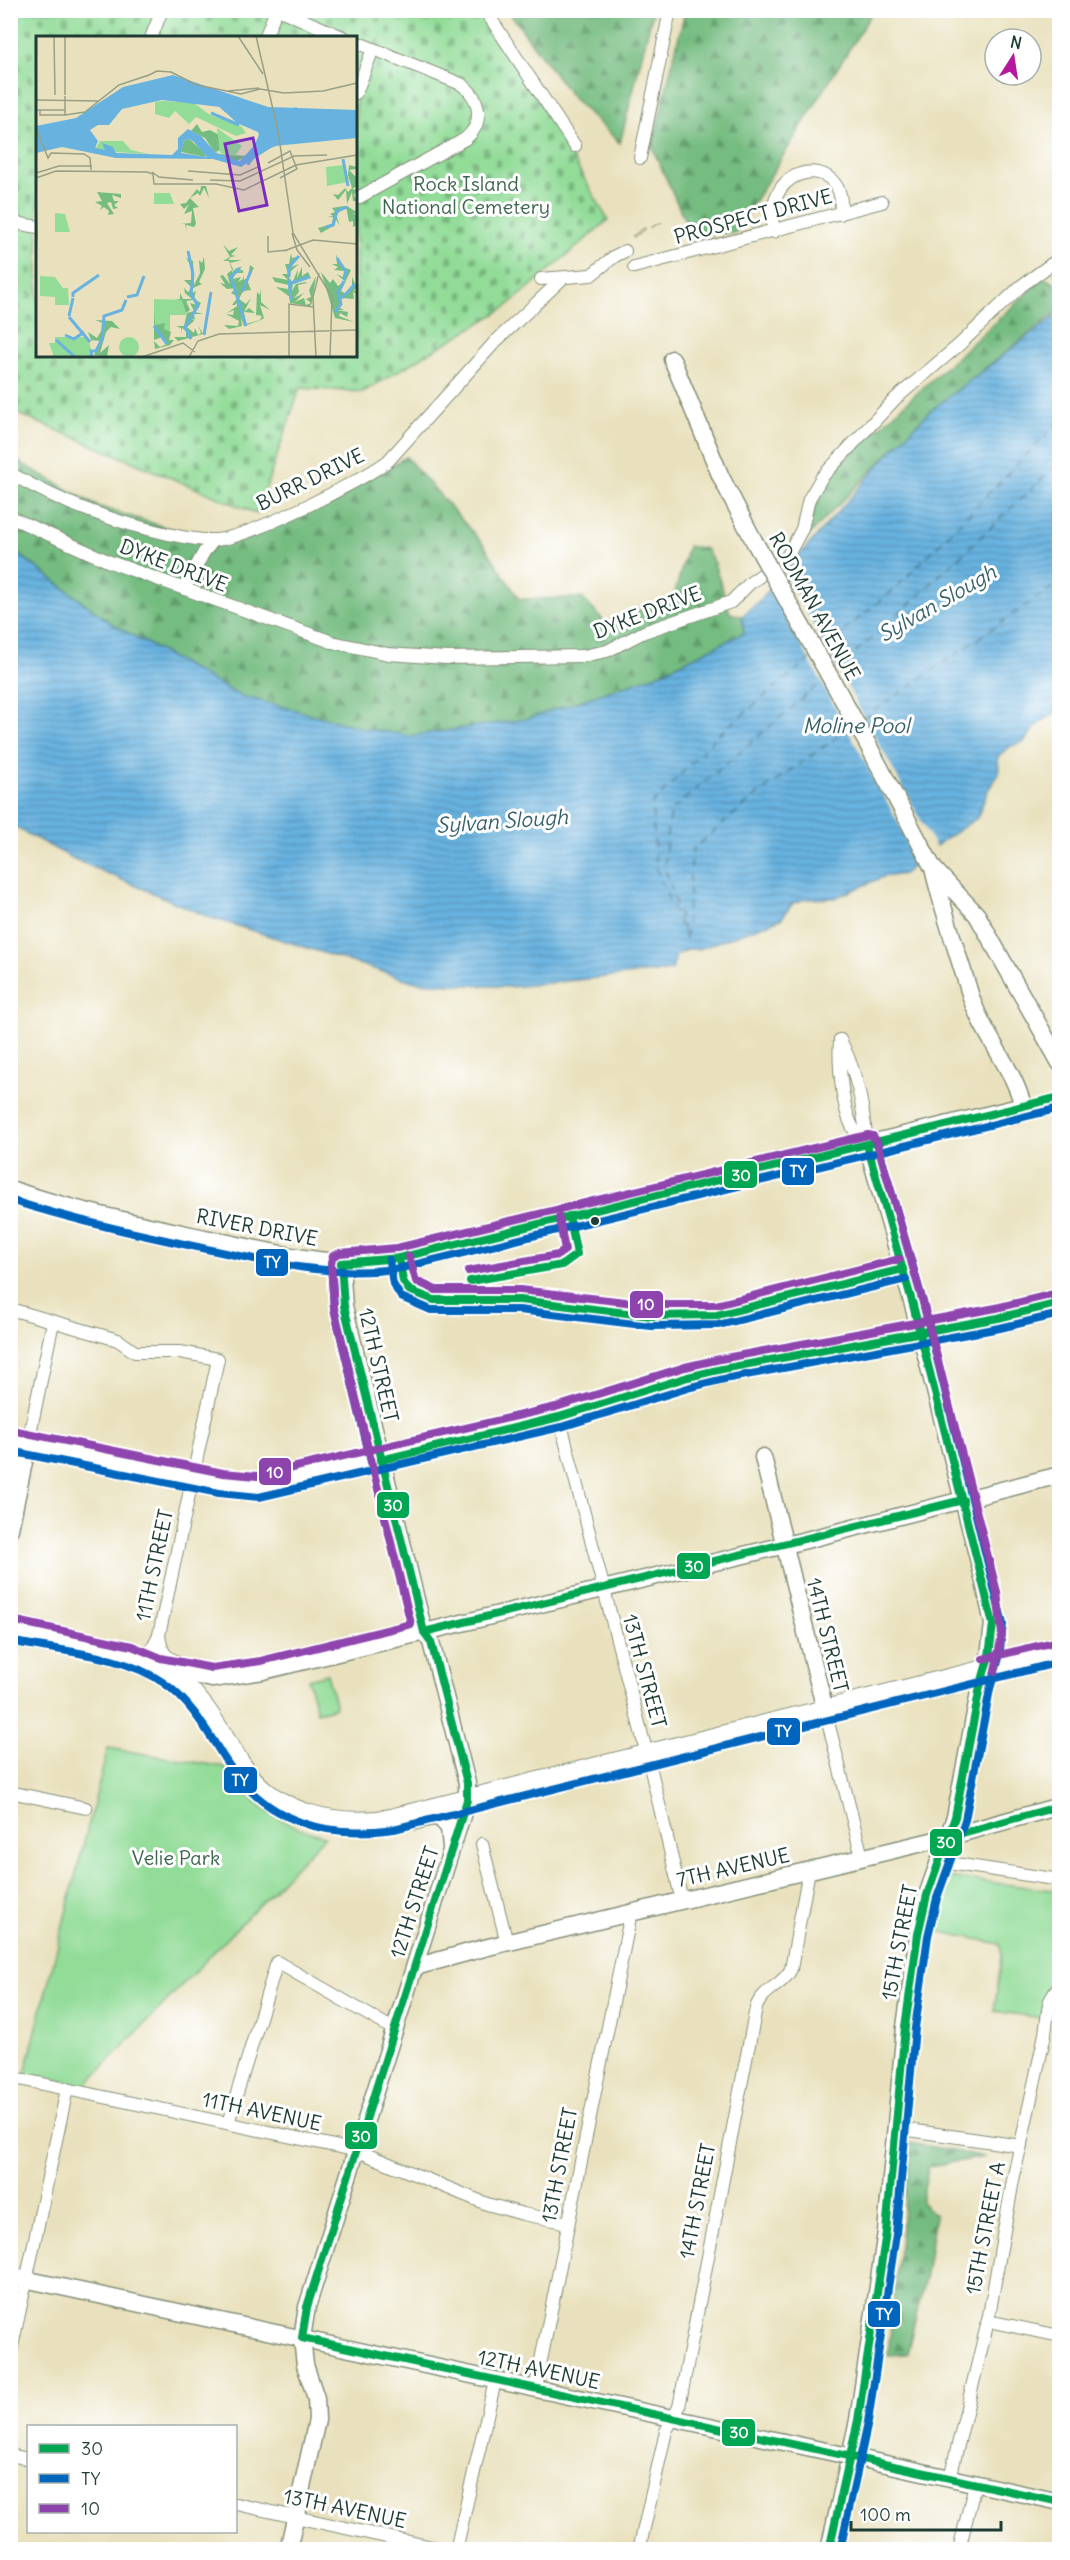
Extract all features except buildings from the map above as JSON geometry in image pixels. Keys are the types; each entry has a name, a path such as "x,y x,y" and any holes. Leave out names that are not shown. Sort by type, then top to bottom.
{"main road":[{"path":"19,1441 193,1477 258,1487 559,1417 688,1377 998,1318 1059,1303"},
{"path":"10,1630 130,1656 158,1668 179,1681 197,1697 212,1716 241,1766 267,1792 299,1812 332,1821 351,1823 391,1819 1059,1651"}],"street":[{"path":"152,36 162,10"},
{"path":"266,36 278,10 340,36"},
{"path":"485,10 575,146"},
{"path":"640,158 670,10"},
{"path":"357,42 461,84 470,90 478,103 475,127 465,139 357,198"},
{"path":"357,90 373,49"},
{"path":"774,232 773,212 780,190 793,176 802,173 818,173 833,182 838,188 840,214"},
{"name":"PROSPECT DRIVE","path":"634,267 882,202"},
{"path":"10,222 36,227"},
{"path":"541,279 591,275 615,256 625,252"},
{"name":"DYKE DRIVE","path":"10,517 110,562 332,642 388,654 505,659 584,656 607,651 644,632 731,602 750,584 788,557 802,529 809,499 822,477 901,393 959,345 1021,286 1059,258"},
{"name":"BURR DRIVE","path":"10,473 87,510 141,528 189,538 214,540 254,528 375,471 399,450 495,342 562,279"},
{"name":"RODMAN AVENUE","path":"672,359 721,477 933,868"},
{"path":"184,589 204,552 214,540"},
{"path":"933,868 977,915 1059,1063"},
{"name":"RIVER DRIVE","path":"10,1189 70,1209 115,1220 304,1259 341,1263 399,1258 1023,1106 1019,1088 985,1025 971,992 943,908 933,868"},
{"name":"15TH STREET","path":"829,2550 858,2420 886,2232 904,2027 918,1934 927,1895 960,1795 993,1624 919,1332 867,1145 865,1122 850,1058 840,1040 838,1061 852,1126 867,1145"},
{"name":"12TH STREET","path":"288,2550 317,2420 316,2398 305,2364 302,2338 307,2307 467,1800 467,1783 433,1651 424,1632 344,1306 341,1263"},
{"path":"10,1309 53,1322 19,1441 10,1529"},
{"name":"11TH STREET","path":"53,1322 118,1341 135,1352 180,1352 218,1359 159,1635 150,1652 130,1656"},
{"name":"13TH STREET","path":"559,1417 647,1755 682,1901"},
{"name":"14TH STREET","path":"763,1457 861,1857"},
{"path":"158,1668 212,1679 263,1671 785,1545 1059,1475"},
{"path":"159,1635 165,1653 173,1659 212,1670 242,1674"},
{"path":"10,1792 86,1808"},
{"name":"7TH AVENUE","path":"415,1967 631,1912 948,1837 1059,1806"},
{"path":"351,1823 394,1825 432,1817 440,1818 449,1828 451,1855"},
{"path":"948,1837 949,1862 972,1868 1059,1881"},
{"path":"482,1844 507,1943"},
{"name":"14TH STREET","path":"639,2550 666,2431 679,2407 756,2008 763,1995 783,1980 791,1969 809,1870"},
{"name":"13TH STREET","path":"535,2390 631,1912"},
{"path":"228,2123 277,1962 395,2030"},
{"name":"15TH STREET A","path":"950,2478 988,2321 1045,2034 1049,2003 1059,1987"},
{"name":"11TH AVENUE","path":"10,2077 358,2151 487,2204 568,2223"},
{"path":"10,2356 67,2089"},
{"path":"895,2128 1021,2146"},
{"name":"12TH AVENUE","path":"10,2276 1059,2502"},
{"path":"988,2321 1059,2336"},
{"path":"456,2550 495,2381"},
{"path":"10,2455 27,2459"},
{"path":"959,2550 975,2484"},
{"name":"13TH AVENUE","path":"237,2504 446,2550"}],"green space":[{"name":"Rock Island National Cemetery","path":"10,11 477,11 544,109 608,220 505,308 363,392 300,388 257,514 11,411"},
{"path":"508,11 653,11 620,143 572,97"},
{"path":"685,11 873,11 735,233 691,234 652,147"},
{"path":"1044,278 1059,285 1059,310 929,412 808,536 816,500 839,464"},
{"path":"10,457 97,506 219,544 352,488 406,457 484,545 519,599 582,598 606,623 674,596 688,546 706,549 714,563 730,613 742,616 744,633 654,676 527,719 410,736 362,728 238,695 114,625 11,548"},
{"path":"327,1674 336,1707 317,1712 308,1679"},
{"name":"Velie Park","path":"108,1748 224,1767 245,1792 267,1811 293,1826 325,1836 85,2086 25,2074"},
{"path":"947,1877 1059,1891 1059,1976 1048,1988 1042,2018 994,2011 1002,1956 1000,1944 937,1931"},
{"path":"911,2143 985,2157 929,2166 921,2202 935,2215 927,2269 907,2354 888,2355"}],"water":[{"name":"Moline Pool","path":"1059,313 1059,710 1038,724 1024,742 1011,746 998,756 999,773 988,790 977,818 941,842 904,874 883,877 835,898 806,899 793,903 781,919 676,955 672,970 510,987 415,982 206,916 74,859 11,825 10,548 114,625 238,695 362,728 410,736 527,719 654,676 744,633 742,616 759,601 929,412"}],"pier":[{"path":"783,569 937,850 921,864 769,586"}],"ferry route":[{"path":"822,649 897,587 1060,421"},
{"path":"834,671 886,626 1060,462"},
{"path":"862,719 1060,582"},
{"path":"686,939 656,869 652,804 719,734 812,657"},
{"path":"684,932 665,867 667,832 672,810 824,680"},
{"path":"686,938 692,850 758,794 851,727"}],"transit line":[{"name":"30","path":"1060,1097 399,1258 341,1263 344,1306 424,1632 431,1642 467,1783 467,1800 307,2307 302,2338 1060,2502"},
{"name":"TY","path":"10,1200 105,1226 276,1263 326,1270 376,1271 401,1268 1060,1108"},
{"name":"10","path":"12,1620 132,1646 161,1658 212,1668 261,1661 411,1624 334,1309 331,1263 333,1256 340,1253 397,1248 868,1135 873,1136 877,1142 923,1302 997,1592 1002,1634 995,1671"},
{"name":"TY","path":"840,2550 868,2422 896,2234 915,2028 928,1936 937,1898 965,1820 990,1689 999,1658 1003,1624 923,1302 877,1142"},
{"name":"30","path":"829,2550 858,2420 886,2232 905,2027 918,1934 927,1895 955,1817 980,1687 989,1656 993,1624 913,1305 867,1145"},
{"name":"30","path":"470,1281 562,1265 577,1254 569,1216"},
{"name":"10","path":"468,1271 558,1255 565,1250 559,1218"},
{"name":"10","path":"409,1256 416,1281 436,1290 520,1290 652,1305 716,1305 900,1259"},
{"name":"30","path":"399,1258 403,1281 409,1290 434,1300 520,1300 651,1316 717,1315 903,1269"},
{"name":"TY","path":"389,1260 393,1284 401,1297 431,1310 519,1310 651,1326 718,1325 906,1279"},
{"name":"TY","path":"331,1264 334,1308 371,1462"},
{"name":"10","path":"12,1430 223,1473 257,1476 556,1407 685,1367 720,1359 996,1308 1058,1293"},
{"name":"30","path":"381,1460 559,1417 688,1377 722,1369 998,1318 1060,1303"},
{"name":"TY","path":"10,1451 219,1493 259,1497 561,1427 724,1379 1000,1328 1060,1314"},
{"name":"30","path":"424,1632 963,1500"},
{"name":"TY","path":"10,1641 110,1659 147,1673 164,1683 182,1699 198,1718 240,1780 257,1797 276,1811 297,1821 319,1828 343,1831 394,1829 1060,1662"},
{"name":"10","path":"983,1659 1058,1641"},
{"name":"30","path":"948,1837 1060,1806"}],"water label":[{"name":"Sylvan Slough","path":"937,603"},
{"name":"Sylvan Slough","path":"502,821"}]}
